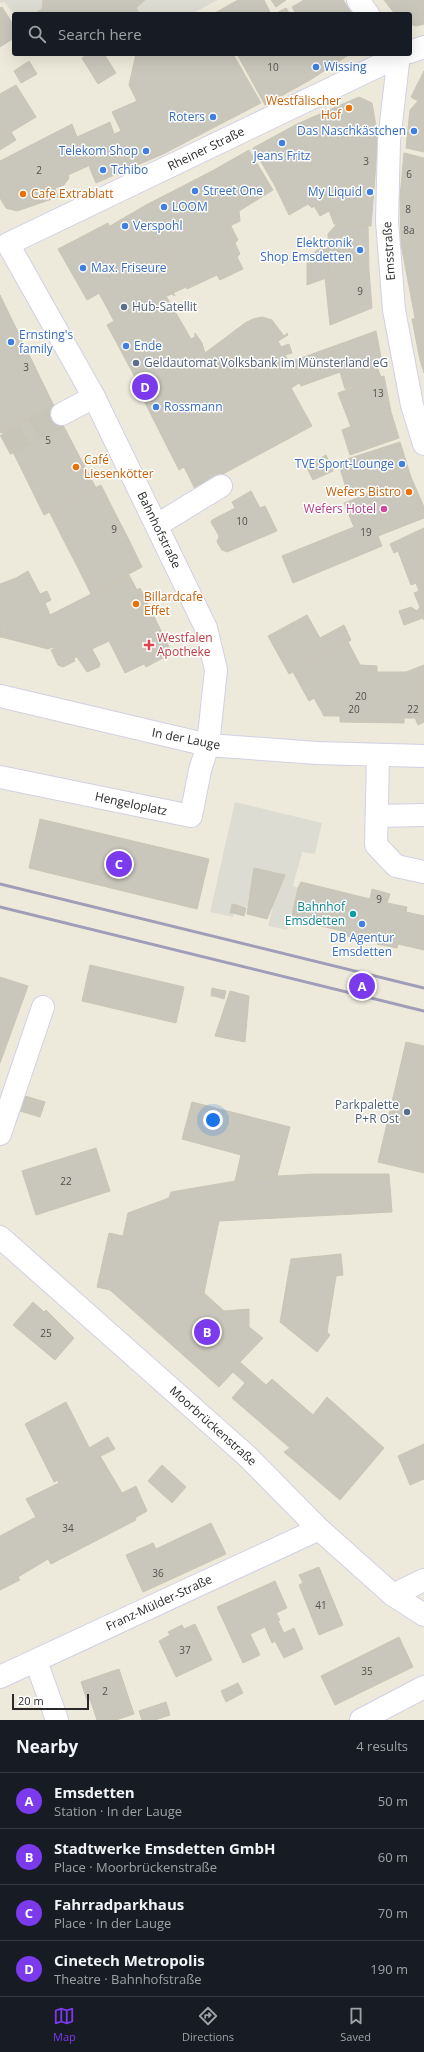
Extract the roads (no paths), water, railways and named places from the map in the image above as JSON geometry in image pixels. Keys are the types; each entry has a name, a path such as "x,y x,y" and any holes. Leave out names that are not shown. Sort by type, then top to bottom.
{"street":[{"path":"358,0 367,12"},
{"name":"Rheiner Straße","path":"412,51 424,47"},
{"name":"Rheiner Straße","path":"4,243 399,56"},
{"name":"Emsstraße","path":"403,56 389,141 387,221 394,310 412,405 424,444"},
{"name":"Bahnhofstraße","path":"4,243 94,397 206,628 216,670 208,745"},
{"path":"62,414 94,397"},
{"path":"157,525 221,486"},
{"name":"In der Lauge","path":"0,696 208,745 378,756 424,756"},
{"name":"Hengeloplatz","path":"0,776 191,816 200,770 208,745"},
{"path":"378,756 376,845 396,866 424,872"},
{"path":"377,816 424,815"},
{"path":"2,1124 43,1007"},
{"name":"Moorbrückenstraße","path":"1,1240 247,1456 318,1529 393,1595 424,1616"},
{"name":"Franz-Mülder-Straße","path":"0,1677 318,1529"},
{"path":"393,1595 424,1580"},
{"path":"36,1661 57,1720"},
{"path":"372,1717 424,1687"}],"tunnel":[{"path":"5,445 62,414"}],"railway":[{"path":"0,884 424,988"},
{"path":"0,907 424,1011"}],"place":[{"name":"Wissing","path":"316,67"},
{"name":"Westfälischer Hof","path":"349,108"},
{"name":"Roters","path":"213,117"},
{"name":"Das Naschkästchen","path":"414,131"},
{"name":"Jeans Fritz","path":"282,143"},
{"name":"Telekom Shop","path":"146,151"},
{"name":"Tchibo","path":"103,170"},
{"name":"Street One","path":"195,191"},
{"name":"My Liquid","path":"370,192"},
{"name":"Cafe Extrablatt","path":"23,194"},
{"name":"LOOM","path":"164,207"},
{"name":"Verspohl","path":"125,226"},
{"name":"Elektronik Shop Emsdetten","path":"360,250"},
{"name":"Max. Friseure","path":"83,268"},
{"name":"Hub-Satellit","path":"124,307"},
{"name":"Ernsting's family","path":"11,342"},
{"name":"Ende","path":"126,346"},
{"name":"Geldautomat Volksbank im Münsterland eG","path":"136,363"},
{"name":"Cinetech Metropolis","path":"145,387"},
{"name":"Rossmann","path":"156,407"},
{"name":"TVE Sport-Lounge","path":"402,464"},
{"name":"Café Liesenkötter","path":"76,467"},
{"name":"Wefers Bistro","path":"409,492"},
{"name":"Wefers Hotel","path":"384,509"},
{"name":"Billardcafe Effet","path":"136,604"},
{"name":"Westfalen Apotheke","path":"149,645"},
{"name":"Fahrradparkhaus","path":"119,864"},
{"name":"Bahnhof Emsdetten","path":"353,914"},
{"name":"DB Agentur Emsdetten","path":"362,924"},
{"name":"Emsdetten","path":"362,986"},
{"name":"Parkpalette P+R Ost","path":"407,1112"},
{"name":"Stadtwerke Emsdetten GmbH","path":"207,1332"}]}
